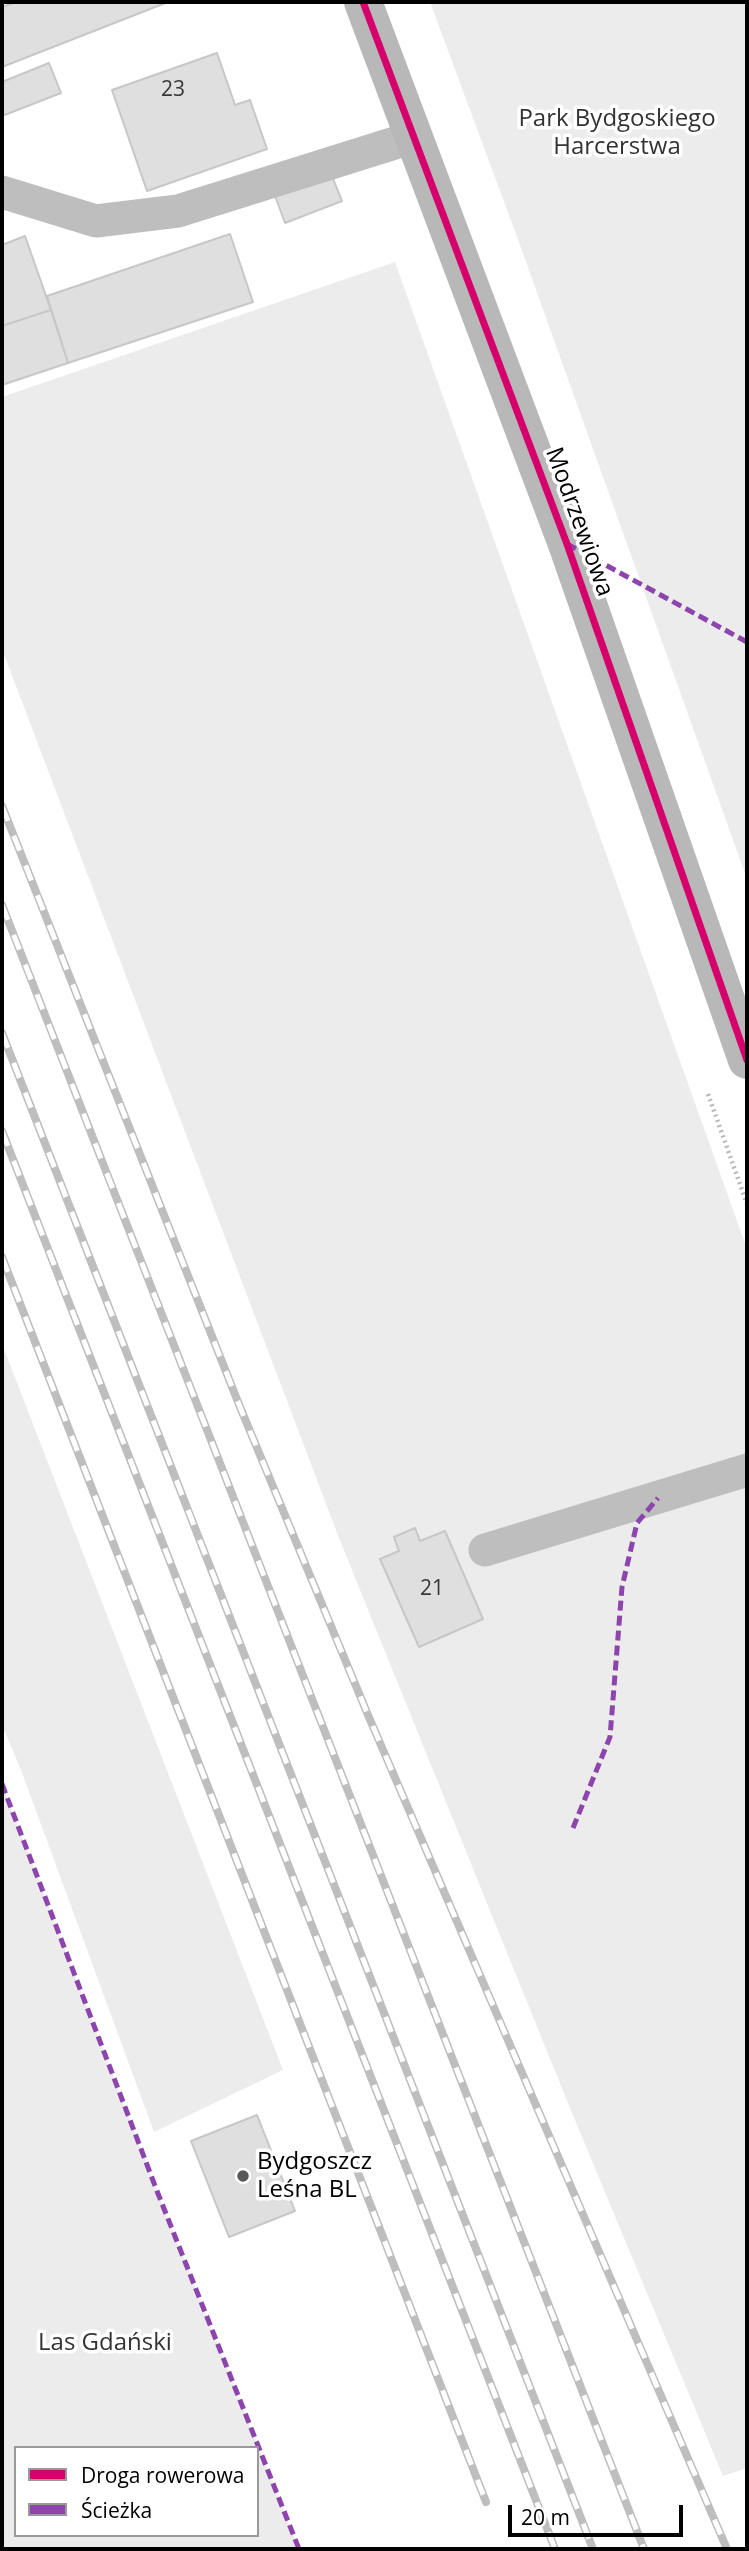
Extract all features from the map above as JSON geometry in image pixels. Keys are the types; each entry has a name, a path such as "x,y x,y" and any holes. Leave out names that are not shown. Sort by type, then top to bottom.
{"street":[{"name":"Modrzewiowa","path":"363,2 567,544 747,1060"}],"lane":[{"path":"2,192 96,221 178,211 414,137"},
{"path":"485,1550 747,1471"}],"green space":[{"name":"Park Bydgoskiego Harcerstwa","path":"430,2 747,2 747,879 516,234"},
{"path":"395,262 747,1249 747,2468 723,2476 570,2108 339,1538 2,649 2,397"},
{"path":"2,1344 283,2070 154,2132 2,1725"},
{"name":"Las Gdański","path":"2,1784 157,2191 258,2446 14,2446 14,2537 259,2537 259,2448 299,2549 2,2549"}],"building":[{"path":"16,2 168,2 2,67 2,7"},
{"path":"217,53 235,105 250,100 267,149 147,191 112,90"},
{"path":"49,63 61,93 2,116 2,82"},
{"path":"330,171 342,201 285,223 274,193"},
{"path":"230,234 253,302 68,363 47,296"},
{"path":"25,236 51,310 2,326 2,245"},
{"path":"51,310 68,363 2,385 2,326"},
{"path":"415,1528 420,1541 445,1531 483,1619 419,1647 380,1559 399,1551 394,1537"},
{"name":"Bydgoszcz Leśna BL","path":"257,2115 295,2211 229,2237 191,2141"}],"railway":[{"path":"2,806 240,1407 368,1715 727,2549"},
{"path":"2,905 644,2549"},
{"path":"2,1033 593,2549"},
{"path":"2,1131 555,2549"},
{"path":"2,1257 486,2502"}],"marked path":[{"path":"567,544 747,642"},
{"path":"573,1828 610,1737 622,1587 637,1523 658,1498"},
{"path":"2,1784 157,2191 258,2446"},
{"path":"259,2448 299,2549"}],"cycle path":[{"path":"363,2 567,544 747,1060"}],"place":[{"name":"Bydgoszcz Leśna BL","path":"243,2176"}]}
